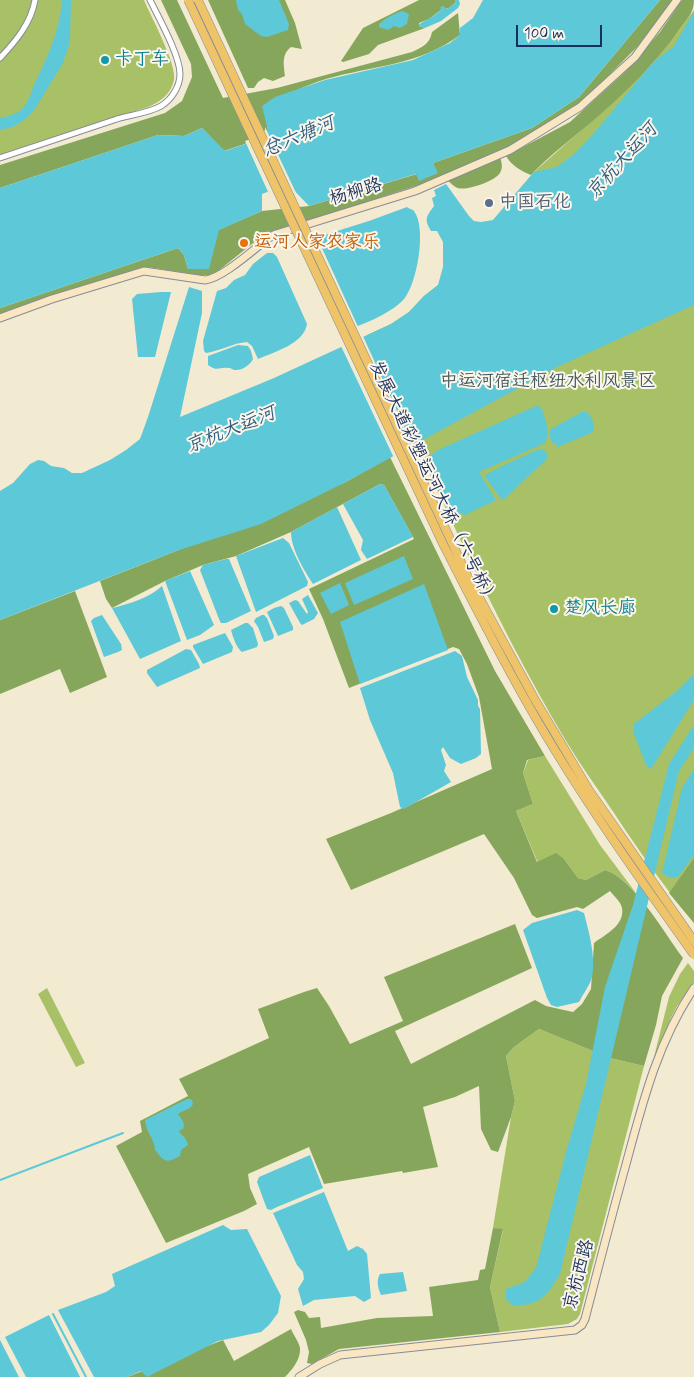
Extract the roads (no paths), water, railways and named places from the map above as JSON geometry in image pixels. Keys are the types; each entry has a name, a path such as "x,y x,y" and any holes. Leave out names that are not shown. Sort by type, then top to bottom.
{"main road":[{"name":"发展大道彩塑运河大桥（六号桥）","path":"188,0 442,544 481,620 571,776 694,956"},
{"name":"发展大道彩塑运河大桥（六号桥）","path":"198,0 468,577 534,698 584,782 694,941"}],"street":[{"path":"0,58 23,31 31,15 35,0"},
{"path":"0,158 158,107 167,102 177,87 180,76 179,66 176,55 150,0"},
{"name":"杨柳路","path":"0,318 52,299 144,270 210,280 276,234 414,191 510,150 580,107 635,57 677,0"},
{"name":"京杭西路","path":"299,1377 312,1374 325,1361 340,1355 576,1330 582,1325 645,1092 669,1030 694,988"}],"water":[{"path":"62,0 71,0 70,42 63,63 35,109 27,118 13,127 0,130 0,118 19,111 29,99 52,44 59,22"},
{"path":"236,0 279,0 289,24 288,30 267,37 261,36 245,24 242,14 238,10"},
{"path":"455,0 459,0 458,8 441,21 425,28 418,25 441,10 440,7 449,8 456,2"},
{"name":"总六塘河","path":"483,0 660,0 579,97 532,128 433,163 438,173 419,181 416,174 309,206 288,184 262,194 262,211 219,230 209,269 188,269 184,255 178,248 0,308 0,188 158,135 184,136 202,128 225,151 262,138 268,130 262,106 275,97 325,80 413,60 450,43 460,35 460,28 473,18"},
{"path":"402,11 409,14 407,24 400,28 394,26 388,30 379,27 379,24 384,20"},
{"name":"京杭大运河","path":"694,11 694,305 557,367 344,483 261,524 176,551 0,620 0,491 13,483 30,464 38,460 44,461 51,466 64,468 72,473 82,473 110,460 140,439 189,287 202,291 202,313 180,417 274,378 391,324 409,312 438,285 443,267 443,242 437,231 431,231 427,224 428,216 434,206 432,198 436,196 434,190 446,184 474,221 493,220 534,172 557,167 574,154 655,61 674,46"},
{"path":"407,207 414,211 420,230 419,256 409,292 391,310 339,333 297,247 321,236"},
{"path":"267,253 273,253 277,257 307,324 305,331 294,342 258,359 252,346 247,342 206,353 203,341 217,291 226,288 234,280 245,275 253,264"},
{"path":"171,292 155,357 138,357 132,299 137,294"},
{"path":"238,345 248,346 251,351 253,359 246,367 233,370 230,368 216,369 208,365 208,356"},
{"path":"536,406 541,407 547,425 545,443 479,472 496,500 465,515 456,512 446,505 428,464 430,456 438,450"},
{"path":"582,412 587,412 591,419 594,427 593,432 558,447 551,439 551,429"},
{"path":"543,449 548,458 503,500 501,499 485,475 537,450"},
{"path":"380,484 384,485 413,537 367,559 361,550 363,540 343,504"},
{"path":"337,507 361,560 313,584 302,566 293,545 291,532"},
{"path":"283,538 289,543 308,582 307,586 256,612 236,556"},
{"path":"404,556 413,579 354,605 345,583"},
{"path":"229,559 251,611 226,623 221,623 200,570 203,565"},
{"path":"190,571 214,625 200,635 187,640 165,581"},
{"path":"340,583 349,605 331,614 320,593"},
{"path":"424,584 448,650 360,684 340,622"},
{"path":"162,586 181,641 140,659 112,608 145,597"},
{"path":"308,595 318,613 314,619 302,625 289,603 295,600 298,601 307,614 308,612 302,599"},
{"path":"281,606 284,608 293,630 278,636 267,612"},
{"path":"102,615 121,644 122,650 104,657 91,621"},
{"path":"262,615 267,618 274,636 273,639 264,642 254,621"},
{"path":"248,623 253,628 258,644 257,647 242,652 236,645 231,630"},
{"path":"225,633 233,647 232,652 203,664 193,645"},
{"path":"186,649 191,650 200,668 157,687 147,673 147,670"},
{"path":"455,651 462,656 467,677 478,700 481,754 461,764 450,758 443,747 441,750 446,765 444,771 451,782 404,809 400,807 393,773 370,720 360,688"},
{"path":"694,674 694,700 651,769 646,765 633,731 634,724 678,690"},
{"path":"694,725 694,748 679,771 560,1274 551,1288 539,1300 529,1304 513,1306 506,1299 506,1289 525,1282 536,1268 586,1084 605,987 633,905 669,764"},
{"path":"694,769 694,855 678,877 671,878 662,873 682,788"},
{"path":"577,910 584,913 590,937 593,953 592,977 579,1002 557,1007 551,1005 547,998 523,930 532,923"},
{"path":"187,1099 191,1099 193,1105 178,1114 184,1125 183,1129 179,1132 186,1139 188,1145 181,1150 180,1156 169,1161 161,1157 155,1150 145,1120"},
{"path":"310,1155 323,1188 271,1210 267,1209 257,1182 259,1177"},
{"path":"324,1192 348,1251 357,1246 367,1254 371,1298 364,1302 355,1296 314,1300 303,1306 298,1289 304,1279 303,1272 297,1265 273,1213"},
{"path":"223,1225 231,1230 247,1229 281,1296 278,1313 269,1325 261,1332 218,1341 147,1377 141,1371 127,1377 94,1377 58,1310 106,1292 115,1286 112,1274"},
{"path":"403,1272 407,1291 381,1295 378,1285 380,1274"},
{"path":"49,1315 80,1377 26,1377 5,1337"},
{"path":"0,1340 19,1377 0,1377"}],"waterway":[{"path":"0,1180 123,1133"},
{"path":"53,1314 86,1377"}],"place":[{"name":"卡丁车","path":"105,60"},
{"name":"中国石化","path":"489,203"},
{"name":"运河人家农家乐","path":"244,243"},
{"name":"楚风长廊","path":"554,609"}],"park label":[{"name":"中运河宿迁枢纽水利风景区","path":"548,382"}]}
